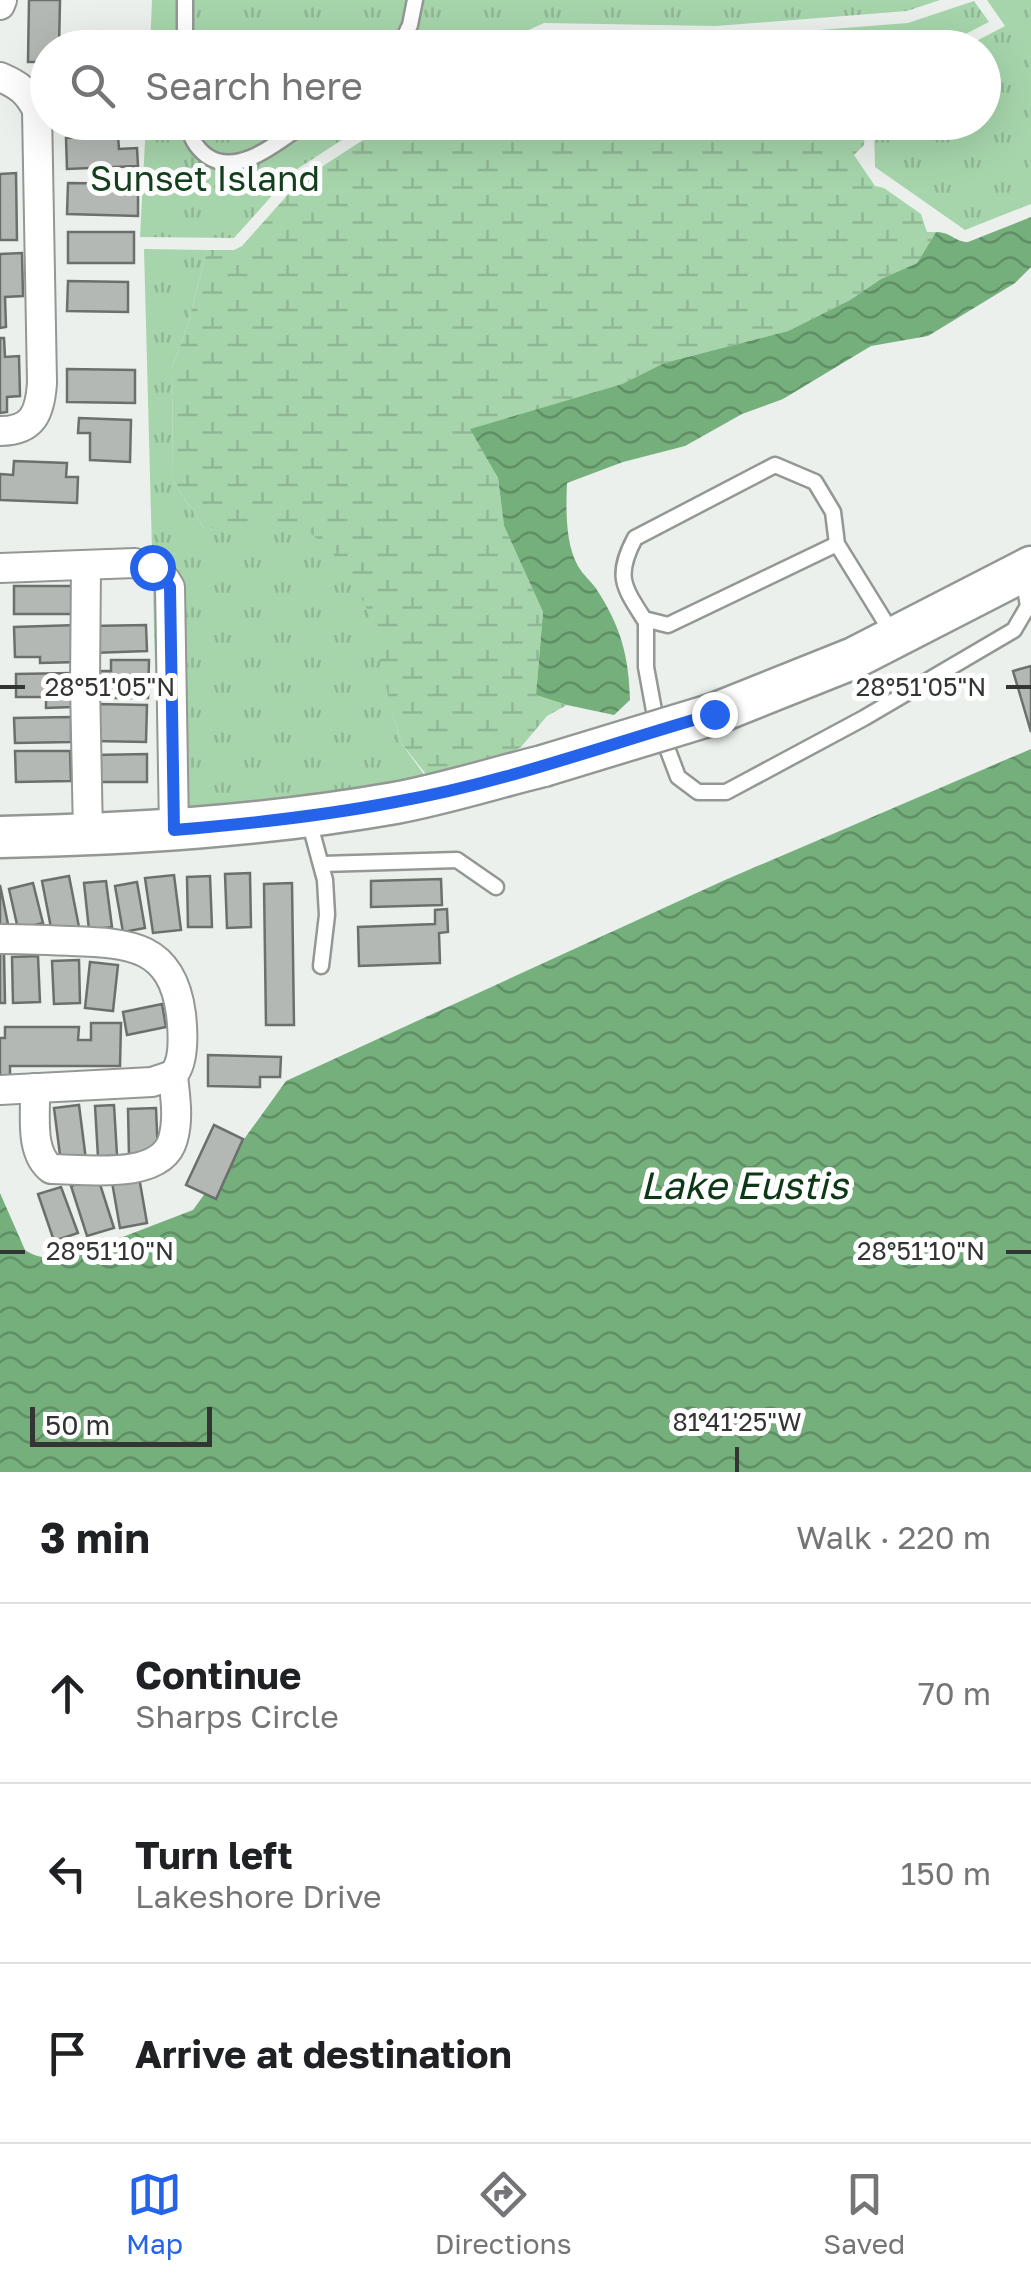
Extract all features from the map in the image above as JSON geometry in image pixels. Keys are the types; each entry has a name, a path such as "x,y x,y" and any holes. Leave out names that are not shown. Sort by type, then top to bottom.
{"street":[{"path":"0,77 30,97"},
{"path":"0,431 19,430 32,420 40,406 38,140"},
{"path":"0,568 136,563 162,574 170,587 174,830"},
{"path":"86,566 88,835"},
{"path":"0,837 246,824 397,802 543,766 714,714 854,658 1027,569"},
{"path":"0,939 117,942 138,949 168,973 179,999 182,1023 180,1066 173,1075 152,1082 0,1090"},
{"path":"35,1088 37,1150 44,1164 51,1169 135,1168 165,1156 173,1140 173,1075"}],"lane":[{"path":"185,0 185,30"},
{"path":"408,30 414,0"},
{"path":"192,140 219,163 234,163 256,155 279,140"},
{"path":"895,638 837,544 832,512 815,482 775,465 635,538 624,560 624,587 646,620 646,667 655,716 678,777 698,792 726,792 864,718 1014,630 1028,606 1027,569"},
{"path":"646,620 668,625 837,544"},
{"path":"308,815 325,880 321,966"},
{"path":"322,864 457,860 496,887"}],"green space":[{"path":"152,0 940,0 907,11 716,26 544,23 529,30 151,30"},
{"path":"987,0 1031,0 1031,204 965,230 875,167 874,140 1001,140 1001,30 997,30 1005,26"},
{"path":"974,1 989,22 973,30 818,30 908,23"},
{"name":"Sunset Island","path":"145,140 342,140 294,171 234,238 140,237"},
{"path":"363,140 864,140 854,155 875,186 921,214 927,232 936,232 917,263 788,331 664,363 622,384 471,429 498,478 504,526 543,612 536,695 567,705 547,716 521,747 495,762 429,778 402,744 392,713 204,528 173,481 172,368 207,250 234,250 242,246 300,181"},
{"path":"144,249 207,250 172,368 173,481 204,528 303,527 328,548 349,573 370,615 402,744 428,780 159,816"}],"water":[{"path":"1031,217 1031,267 1015,283 928,336 871,346 783,399 742,414 685,446 623,462 567,483 571,547 578,566 597,590 618,630 628,670 630,700 614,715 536,695 543,612 504,526 498,478 470,429 622,384 664,363 788,331 917,263 936,232 968,242"},
{"name":"Lake Eustis","path":"1031,749 1031,1472 0,1472 0,1193 25,1250 48,1258 73,1256 193,1210 286,1081 725,880"}],"building":[{"path":"29,0 60,0 59,30 30,30 28,62"},
{"path":"66,140 118,140 119,149 137,148 138,166 67,169"},
{"path":"16,173 17,240 0,240 0,174"},
{"path":"68,183 138,184 138,216 67,214"},
{"path":"68,232 134,232 134,263 68,263"},
{"path":"22,253 23,296 5,297 6,327 0,328 0,254"},
{"path":"68,281 128,282 128,312 67,311"},
{"path":"0,338 4,338 5,357 19,356 20,396 7,397 7,412 0,413"},
{"path":"67,369 135,370 135,403 67,402"},
{"path":"79,418 131,420 130,462 90,460 90,433 78,433"},
{"path":"14,461 67,463 66,477 78,477 77,503 0,500 0,474 13,475"},
{"path":"14,586 74,586 74,614 14,614"},
{"path":"77,625 79,662 40,663 40,657 15,657 14,627"},
{"path":"146,625 147,651 92,653 91,626"},
{"path":"111,660 149,660 148,698 94,698 94,671 111,671"},
{"path":"1031,666 1031,732 1013,671"},
{"path":"72,673 72,707 46,708 46,697 16,697 16,674"},
{"path":"94,704 147,705 146,742 94,741"},
{"path":"71,717 71,742 15,743 14,718"},
{"path":"15,751 70,751 71,781 16,782"},
{"path":"147,754 147,782 94,782 94,755"},
{"path":"250,873 251,927 227,928 225,874"},
{"path":"174,875 181,930 153,933 145,878"},
{"path":"69,876 79,927 52,933 42,881"},
{"path":"210,876 212,927 188,927 187,877"},
{"path":"441,879 442,905 371,907 371,881"},
{"path":"106,881 112,927 89,930 84,883"},
{"path":"137,882 145,928 123,932 115,886"},
{"path":"33,883 43,923 18,929 9,889"},
{"path":"292,883 294,1025 266,1025 264,884"},
{"path":"0,885 8,924 0,926"},
{"path":"447,909 448,932 439,933 440,963 359,966 358,927 435,924 435,910"},
{"path":"0,953 4,953 5,1003 0,1003"},
{"path":"38,956 40,1002 13,1003 12,957"},
{"path":"79,960 80,1003 54,1004 52,961"},
{"path":"90,962 118,965 113,1011 85,1008"},
{"path":"162,1004 166,1027 127,1035 123,1012"},
{"path":"91,1023 121,1023 120,1066 10,1066 10,1078 0,1078 0,1038 5,1038 5,1027 79,1027 78,1040 91,1040"},
{"path":"208,1055 281,1057 280,1077 260,1077 260,1087 208,1086"},
{"path":"79,1105 86,1160 61,1163 54,1108"},
{"path":"114,1105 117,1155 98,1157 95,1106"},
{"path":"156,1108 158,1155 129,1156 128,1109"},
{"path":"214,1125 243,1139 216,1199 186,1185"},
{"path":"139,1177 147,1223 120,1228 112,1182"},
{"path":"98,1178 114,1228 87,1236 71,1186"},
{"path":"61,1187 78,1233 54,1241 38,1194"}],"route":[{"path":"152,567 170,587 174,830 246,824 397,802 543,766 714,714"}]}
